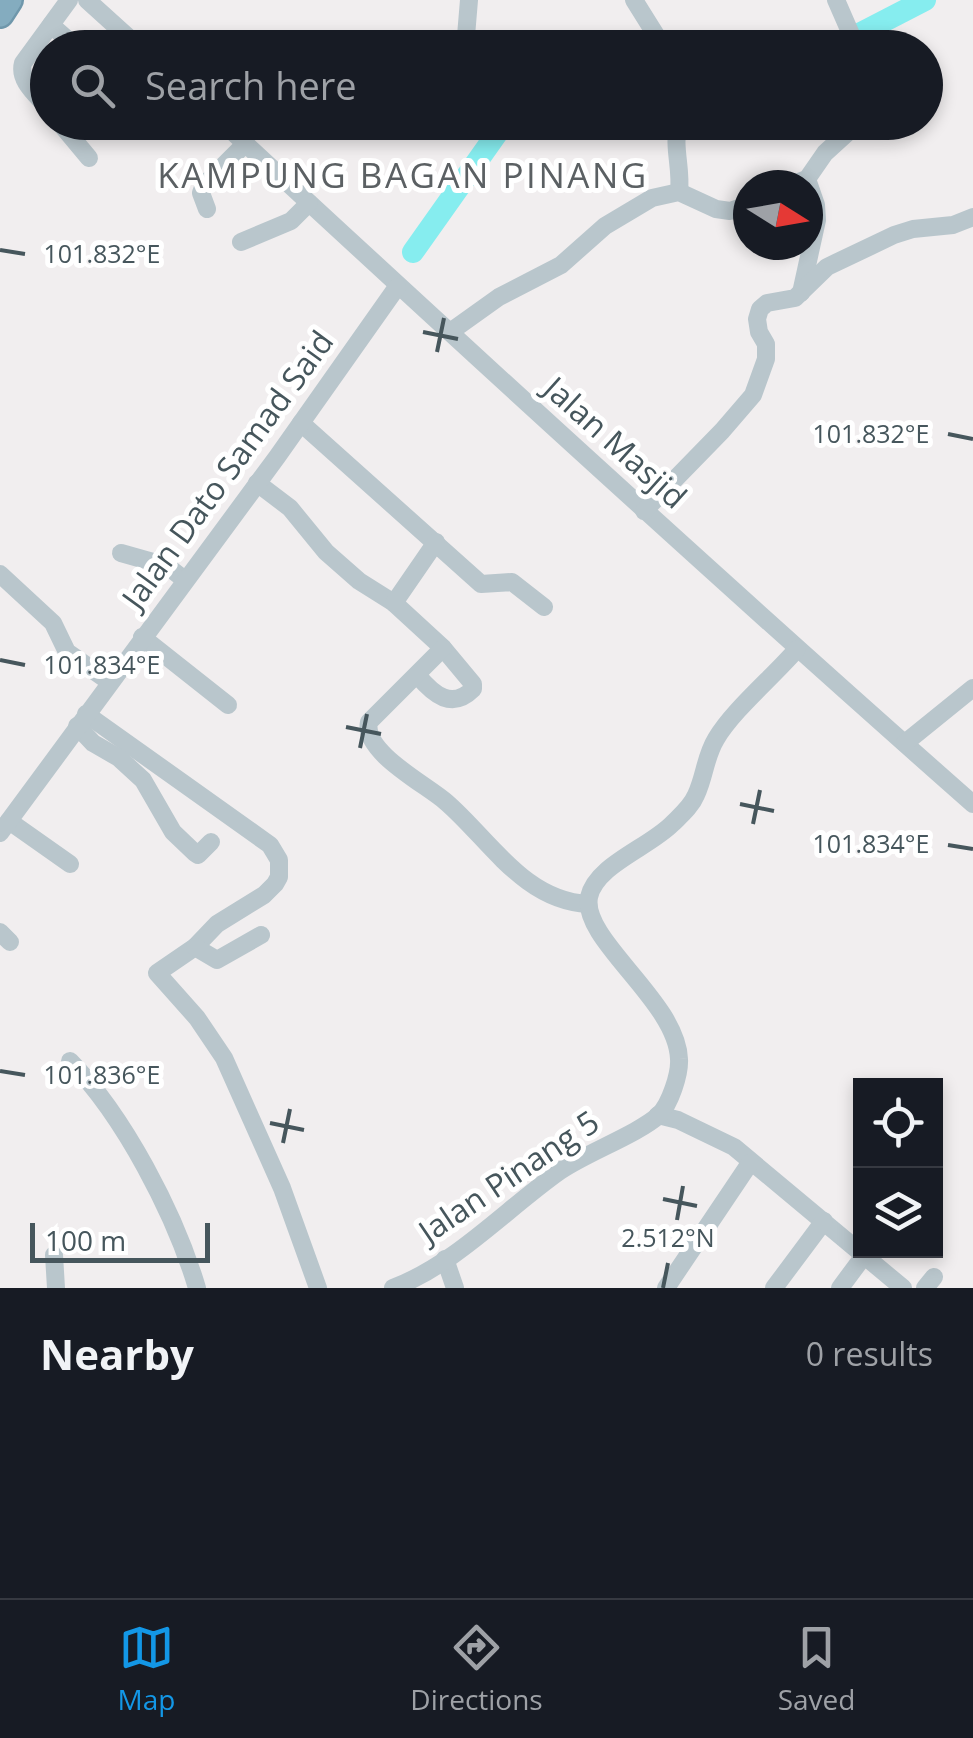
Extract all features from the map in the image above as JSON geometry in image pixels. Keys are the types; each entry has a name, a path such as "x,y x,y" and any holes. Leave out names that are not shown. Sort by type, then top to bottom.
{"highway":[{"path":"0,14 9,0"}],"street":[{"path":"46,30 69,0"},
{"path":"88,0 120,30"},
{"path":"467,30 469,0"},
{"path":"634,0 653,30"},
{"path":"836,0 849,30"},
{"path":"50,25 56,30"},
{"path":"30,52 20,71 30,87"},
{"path":"74,140 89,158"},
{"name":"Jalan Masjid","path":"241,140 644,511 973,804"},
{"path":"674,140 681,175 679,192"},
{"path":"809,170 839,140"},
{"path":"207,209 201,193 204,186 245,144"},
{"path":"450,332 499,297 560,265 605,226 664,193 679,192 716,209 733,209"},
{"path":"241,242 291,221 310,203"},
{"path":"644,511 753,395 766,359 766,344 758,332 760,308 801,294 827,266 894,236 973,218"},
{"path":"801,294 807,260"},
{"path":"817,260 827,266"},
{"name":"Jalan Dato Samad Said","path":"4,827 142,637 175,572 257,483 397,287"},
{"path":"301,423 481,584 512,582 544,608"},
{"path":"257,483 290,508 326,552 443,648 473,689 458,701 450,700 439,696 418,676"},
{"path":"394,604 436,542"},
{"path":"121,553 175,572"},
{"path":"0,574 53,623 67,652 110,682"},
{"path":"142,637 228,705"},
{"path":"443,648 369,722 370,737 405,775 448,802 494,854 522,877 555,896 588,904"},
{"path":"797,649 718,734 706,755 697,795 689,807 656,840 599,877 588,904 595,925 648,991 674,1041 679,1060 669,1100 658,1115 734,1147 853,1248"},
{"path":"905,744 973,688"},
{"path":"82,720 93,743 119,758 144,780 173,832 194,853 198,855 212,842"},
{"path":"82,720 270,845 279,860 275,884 217,924 157,974 196,1018 224,1058 282,1188 318,1288"},
{"path":"4,827 70,864"},
{"path":"195,946 218,960 261,935"},
{"path":"70,1062 86,1078 133,1150 173,1227 196,1288"},
{"name":"Jalan Pinang 5","path":"394,1288 445,1258 562,1170 658,1115"},
{"path":"666,1288 750,1163"},
{"path":"774,1288 824,1221"},
{"path":"54,1255 56,1288"},
{"path":"445,1258 455,1288"},
{"path":"840,1288 862,1258"},
{"path":"864,1258 903,1288"}],"waterway":[{"path":"867,30 925,0"},
{"path":"413,252 492,140"}],"district":[{"name":"KAMPUNG BAGAN PINANG","path":"403,176"}]}
